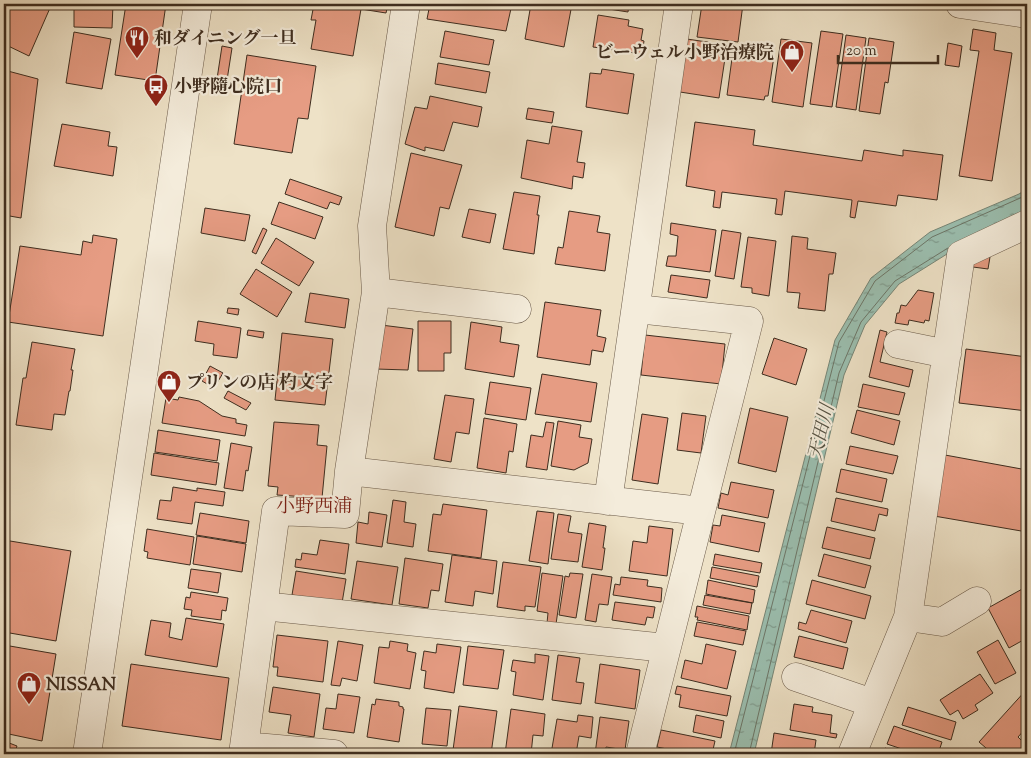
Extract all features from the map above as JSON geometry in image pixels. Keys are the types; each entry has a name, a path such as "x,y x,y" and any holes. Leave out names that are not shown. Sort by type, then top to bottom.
{"street":[{"path":"87,754 198,4"},
{"path":"334,754 244,750 276,510 345,514 348,471 376,292 372,226 406,4"},
{"path":"608,501 680,4"},
{"path":"960,4 1027,14"},
{"path":"852,754 908,617 961,255 1027,224"},
{"path":"376,292 517,309"},
{"path":"637,309 749,322 640,754"},
{"path":"898,344 947,354"},
{"path":"348,471 701,511"},
{"path":"908,617 942,622 977,601"},
{"path":"263,606 666,648"},
{"path":"796,677 872,703"}],"water":[{"name":"天田川","path":"1027,189 1027,215 955,249 899,284 865,325 844,375 754,754 729,754 835,340 871,278 930,232"}],"building":[{"path":"4,4 41,4 50,8 29,56 4,44"},
{"path":"74,4 113,4 112,28 74,27"},
{"path":"126,4 166,4 155,81 115,75"},
{"path":"314,4 388,4 386,13 361,9 353,56 311,49 316,20 311,20"},
{"path":"430,4 512,4 506,31 427,19"},
{"path":"531,4 572,4 564,47 525,39"},
{"path":"597,4 629,4 628,12 596,7"},
{"path":"702,4 743,4 738,42 697,37"},
{"path":"598,15 629,20 628,26 643,29 641,40 644,41 642,54 593,47"},
{"path":"973,29 996,33 994,50 1012,53 992,181 959,176 979,51 970,50"},
{"path":"445,31 494,40 489,65 440,57"},
{"path":"821,31 843,34 832,107 810,104"},
{"path":"74,32 111,39 102,89 66,83"},
{"path":"846,35 866,38 856,110 836,107"},
{"path":"869,38 894,42 888,83 885,82 880,114 859,111"},
{"path":"687,39 727,45 719,98 680,92"},
{"name":"ビーウェル小野治療院","path":"781,39 812,43 803,107 772,102"},
{"path":"948,43 962,46 959,67 945,65"},
{"path":"222,46 232,48 225,93 215,92"},
{"path":"733,51 774,56 768,96 765,96 764,100 727,95"},
{"path":"247,55 316,66 308,119 298,118 292,153 234,144"},
{"path":"438,63 490,72 486,93 435,84"},
{"path":"602,69 634,74 628,114 586,107 590,73 601,74"},
{"path":"4,70 38,79 21,218 4,215"},
{"path":"430,96 482,107 478,127 453,122 444,151 425,147 425,151 405,144 415,107 427,109"},
{"path":"528,108 554,112 552,123 526,119"},
{"path":"695,122 755,130 753,145 862,161 864,150 903,156 903,150 943,155 937,200 898,195 896,206 858,201 855,218 850,217 852,200 785,191 782,215 775,214 777,199 722,192 720,208 713,207 715,191 686,186"},
{"path":"62,124 110,132 108,146 117,147 113,176 54,166"},
{"path":"552,126 582,131 577,162 585,163 583,178 573,176 572,189 521,178 527,140 549,144"},
{"path":"411,153 462,165 449,209 440,207 434,236 395,227"},
{"path":"290,179 342,197 339,205 330,202 327,209 285,194"},
{"path":"514,192 540,196 534,254 503,249"},
{"path":"279,202 323,217 315,239 271,224"},
{"path":"205,208 250,215 245,241 201,233"},
{"path":"469,209 496,214 490,243 462,237"},
{"path":"569,211 600,216 597,232 610,234 605,271 555,264 558,247 563,248"},
{"path":"671,223 716,230 710,272 666,266 668,256 676,256 678,236 670,234"},
{"path":"263,228 267,230 256,254 252,252"},
{"path":"722,230 741,233 734,279 715,276"},
{"path":"93,235 117,239 103,336 8,322 20,246 81,255 83,241 92,243"},
{"path":"792,236 808,238 807,249 836,253 833,274 829,274 825,311 798,308 800,293 787,292"},
{"path":"748,237 776,241 769,296 752,293 752,288 741,287"},
{"path":"276,238 314,262 299,286 261,263"},
{"path":"975,255 990,257 988,269 973,267"},
{"path":"256,269 292,292 277,317 240,294"},
{"path":"671,275 710,280 707,298 668,292"},
{"path":"918,290 934,293 929,321 925,320 924,323 909,320 908,325 895,323 901,305 906,306"},
{"path":"310,293 349,299 345,328 305,322"},
{"path":"545,302 601,310 597,336 606,338 603,352 592,350 590,365 537,357"},
{"path":"228,308 239,309 238,315 227,313"},
{"path":"198,321 241,328 237,358 213,355 214,344 195,341"},
{"path":"418,321 451,321 451,353 444,353 444,371 418,371"},
{"path":"471,322 502,327 500,342 519,345 514,377 465,369"},
{"path":"381,325 413,329 408,370 376,369"},
{"path":"248,330 264,332 263,338 247,335"},
{"path":"880,330 887,332 880,362 913,370 909,387 869,377"},
{"path":"282,333 333,339 325,405 275,400"},
{"path":"645,335 725,344 721,384 641,375"},
{"path":"774,338 807,349 796,385 762,374"},
{"path":"32,342 75,349 65,415 54,414 52,430 16,425 23,378 26,378"},
{"path":"966,349 1027,357 1027,411 959,403"},
{"path":"210,366 223,373 214,388 202,381"},
{"path":"542,374 597,383 591,422 535,414"},
{"path":"490,382 531,388 526,420 485,414"},
{"path":"863,384 905,393 899,415 858,407"},
{"path":"228,391 251,403 246,410 224,398"},
{"path":"445,395 474,399 469,434 456,432 451,462 434,459"},
{"path":"179,397 199,401 222,416 236,419 236,423 247,425 245,436 162,423 166,398 178,400"},
{"path":"750,408 788,417 776,472 738,463"},
{"path":"857,410 900,421 894,445 851,433"},
{"path":"682,413 706,416 701,453 677,450"},
{"path":"642,414 668,418 658,484 632,480"},
{"path":"484,418 517,424 513,452 509,451 506,473 477,468"},
{"path":"558,421 581,425 579,437 592,439 588,463 574,470 551,466"},
{"path":"274,422 319,425 317,445 327,446 322,498 277,495 278,487 268,486"},
{"path":"546,422 554,423 547,470 526,467 531,435 543,437"},
{"path":"158,430 220,440 217,461 155,452"},
{"path":"231,443 252,447 243,491 224,488"},
{"path":"850,446 898,456 893,474 846,464"},
{"path":"154,453 219,463 216,485 151,475"},
{"path":"945,455 1027,470 1027,532 934,516"},
{"path":"841,469 887,479 882,502 836,492"},
{"path":"731,482 774,490 768,518 718,508 721,493 728,495"},
{"path":"173,487 197,491 197,488 225,492 223,506 195,502 192,524 157,519 160,500 171,501"},
{"path":"836,498 888,509 887,516 879,514 875,531 831,521"},
{"path":"393,500 406,502 404,522 416,524 413,547 387,543"},
{"path":"443,504 487,510 481,558 428,551 433,514 441,515"},
{"path":"537,511 554,513 548,564 529,561"},
{"path":"369,512 387,515 382,547 356,543 358,522 368,524"},
{"path":"200,513 249,521 246,543 196,535"},
{"path":"558,514 571,516 568,532 582,534 578,562 551,559"},
{"path":"722,515 765,523 759,552 710,542 713,525 720,526"},
{"path":"589,523 606,526 602,570 582,567"},
{"path":"649,526 673,529 667,576 629,571 633,541 647,543"},
{"path":"827,527 875,538 870,559 822,548"},
{"path":"147,529 194,537 190,565 147,558 148,552 144,551"},
{"path":"197,536 246,544 242,572 193,564"},
{"path":"4,540 71,551 56,641 4,632"},
{"path":"320,540 349,544 345,574 295,567 296,559 301,560 302,553 317,555"},
{"path":"715,554 762,563 760,573 713,565"},
{"path":"824,554 871,566 865,588 818,576"},
{"path":"452,555 497,561 493,594 475,591 473,606 445,602"},
{"path":"405,558 443,564 439,591 431,590 428,608 399,604"},
{"path":"357,561 398,567 392,605 351,599"},
{"path":"503,562 541,567 535,607 525,606 525,611 497,607"},
{"path":"712,567 759,576 757,587 710,578"},
{"path":"191,569 221,573 218,593 188,588"},
{"path":"296,571 346,579 342,603 292,595"},
{"path":"542,573 563,576 556,624 547,623 548,613 537,611"},
{"path":"570,573 583,574 576,618 559,615 565,576 569,577"},
{"path":"592,574 612,577 608,605 599,604 596,622 585,620"},
{"path":"621,577 648,580 647,586 662,588 661,602 613,595 615,584 620,585"},
{"path":"708,580 755,590 753,603 706,594"},
{"path":"812,580 871,596 865,619 806,604"},
{"path":"1024,588 1027,595 1027,638 1009,648 988,608"},
{"path":"191,592 228,598 226,611 222,610 221,620 191,616 192,610 184,609 186,597 190,598"},
{"path":"705,595 752,603 750,614 703,605"},
{"path":"615,602 655,607 653,618 647,617 645,625 612,620"},
{"path":"697,606 749,616 747,630 697,620 698,617 695,617"},
{"path":"811,610 852,621 846,643 798,629 799,622 806,624"},
{"path":"186,618 224,624 217,667 145,655 151,620 171,623 169,637 182,640"},
{"path":"697,622 746,631 743,645 694,636"},
{"path":"277,635 328,641 323,682 277,676 278,667 273,667"},
{"path":"799,636 848,648 843,669 794,657"},
{"path":"998,640 1016,673 995,684 977,652"},
{"path":"338,641 363,645 357,681 342,678 340,686 331,685"},
{"path":"390,641 408,644 407,651 416,653 410,689 374,683 379,647 389,648"},
{"path":"437,644 461,647 454,693 424,688 426,671 421,670 424,651 436,653"},
{"path":"706,644 736,651 727,689 681,678 685,660 702,664"},
{"name":"NISSAN","path":"4,645 56,654 42,741 4,733"},
{"path":"468,646 504,650 498,689 463,685"},
{"path":"535,654 549,656 543,700 513,695 516,672 511,671 513,660 535,663"},
{"path":"558,655 580,658 576,682 584,683 581,704 552,700"},
{"path":"131,664 229,678 221,740 122,726"},
{"path":"600,664 640,670 635,709 595,703"},
{"path":"980,674 993,693 975,705 978,710 963,719 958,710 950,715 940,700"},
{"path":"677,686 731,696 727,716 679,707 681,695 675,694"},
{"path":"273,687 320,694 314,737 288,733 291,715 269,712"},
{"path":"1027,689 1027,727 1018,737 1027,746 1020,754 993,754 979,742"},
{"path":"338,694 360,697 354,733 323,729 326,708 336,709"},
{"path":"376,699 399,702 399,706 403,707 399,742 367,737 372,704 375,705"},
{"path":"794,704 813,707 812,712 832,715 830,733 837,734 836,738 790,730"},
{"path":"459,706 497,711 491,754 453,750"},
{"path":"908,707 956,722 951,740 902,725"},
{"path":"426,708 451,710 447,746 422,744"},
{"path":"511,709 545,714 543,736 533,735 531,754 505,754"},
{"path":"578,715 593,717 591,738 579,736 576,754 551,754 557,719 577,722"},
{"path":"696,715 724,721 721,738 693,732"},
{"path":"600,717 629,721 625,750 606,747 605,754 595,754"},
{"path":"894,726 942,742 938,754 917,754 887,744"},
{"path":"661,730 715,741 712,754 692,754 657,747"},
{"path":"774,733 816,740 814,754 771,754"},
{"path":"4,741 17,746 14,754 4,754"},
{"path":"885,748 903,754 883,754"},
{"path":"977,749 982,754 973,754"},
{"path":"968,750 973,754 964,754"}],"place":[{"name":"和ダイニング一旦","path":"137,59"},
{"name":"ビーウェル小野治療院","path":"792,73"},
{"name":"小野隨心院口","path":"156,107"},
{"name":"プリンの店 杓文字","path":"169,403"},
{"name":"NISSAN","path":"29,705"}],"district":[{"name":"小野西浦","path":"314,505"}]}
